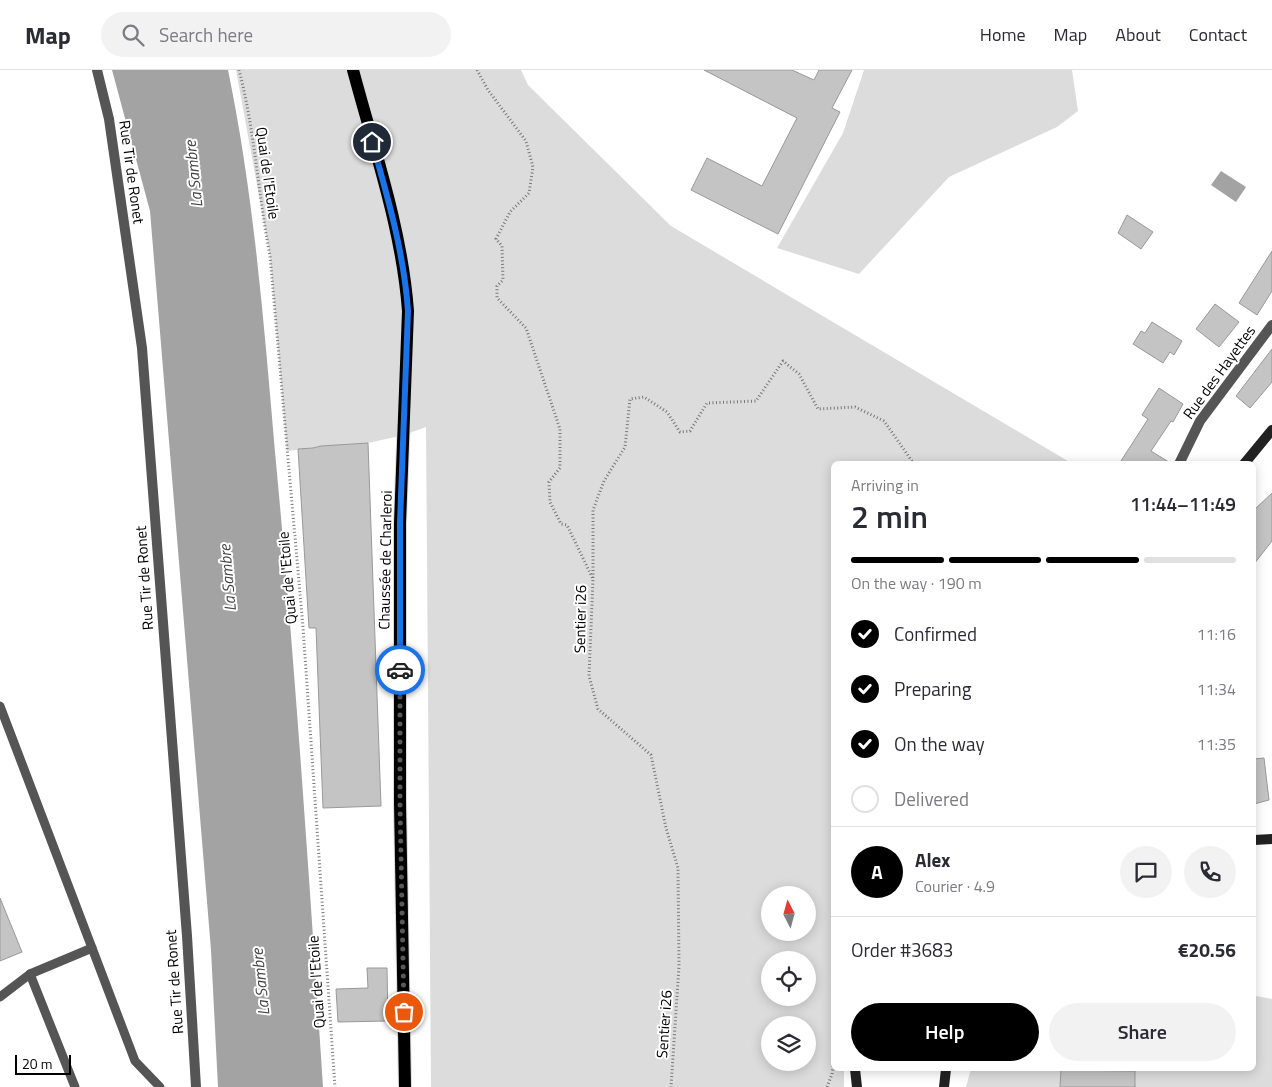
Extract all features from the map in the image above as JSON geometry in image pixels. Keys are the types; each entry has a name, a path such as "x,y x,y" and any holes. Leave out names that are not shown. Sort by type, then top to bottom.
{"main road":[{"name":"Chaussée de Charleroi","path":"353,70 398,238 406,277 408,311 400,523 400,803 405,1087"},
{"path":"1246,461 1272,430"},
{"path":"1256,840 1272,839"},
{"path":"854,1071 857,1087"},
{"path":"944,1087 946,1071"}],"street":[{"name":"Rue Tir de Ronet","path":"97,70 109,119 142,348 196,1087"},
{"name":"Rue des Hayettes","path":"1180,461 1200,420 1272,325"}],"lane":[{"path":"0,706 135,1061 160,1087"},
{"path":"0,997 30,974 92,948"},
{"path":"30,974 75,1087"}],"path":[{"name":"Quai de l'Etoile","path":"239,70 247,100 263,221 270,256 303,627 335,1087"},
{"name":"Sentier i26","path":"477,70 488,90 526,141 534,167 529,193 510,212 496,239 502,246 503,280 497,286 497,298 526,328 560,429 560,468 548,482 550,502 561,524 567,525 593,580 589,676 598,709 651,754 666,828 678,868 679,966 671,1087"},
{"path":"593,580 593,510 604,481 626,447 630,399 644,397 667,412 680,432 690,431 707,403 756,400 783,361 799,374 818,409 855,408 884,421 912,461"},
{"path":"827,1087 832,1071"}],"shaded area":[{"path":"236,70 521,70 528,85 671,226 1068,461 831,461 831,1071 844,1071 844,1087 431,1087 426,427 404,435 368,443 287,451 270,256"},
{"path":"864,70 1072,70 1078,111 1057,127 949,177 859,274 777,248 843,133"},
{"path":"1256,996 1272,999 1272,1087 966,1087 970,1071 1256,1071"}],"water":[{"name":"La Sambre","path":"112,70 228,70 245,165 267,356 295,690 323,1087 218,1087 211,950 150,211"},
{"path":"1221,171 1246,187 1236,202 1211,185"}],"building":[{"path":"704,70 792,70 814,80 819,70 852,70 832,108 840,112 778,234 691,190 707,158 762,186 797,118"},
{"path":"1127,215 1153,232 1141,249 1118,233"},
{"path":"1272,251 1272,291 1257,315 1239,303"},
{"path":"1215,304 1239,322 1219,347 1196,329"},
{"path":"1152,322 1182,341 1174,355 1170,352 1163,363 1133,344 1141,331 1145,333"},
{"path":"1272,349 1272,382 1250,408 1236,396"},
{"path":"1159,388 1183,404 1173,422 1171,421 1151,451 1167,461 1121,461 1148,419 1142,415"},
{"path":"368,443 381,806 323,808 316,628 309,628 298,449"},
{"path":"1272,493 1272,541 1256,561 1256,508"},
{"path":"1264,758 1269,800 1256,803 1256,759"},
{"path":"0,898 22,952 0,961"},
{"path":"367,968 387,968 388,1021 338,1022 336,989 368,988"},
{"path":"1061,1071 1135,1071 1135,1087 1060,1087"}],"way so far":[{"path":"400,670 400,803 404,1012"}],"route":[{"path":"372,142 398,238 406,277 408,311 400,523 400,670"}]}
